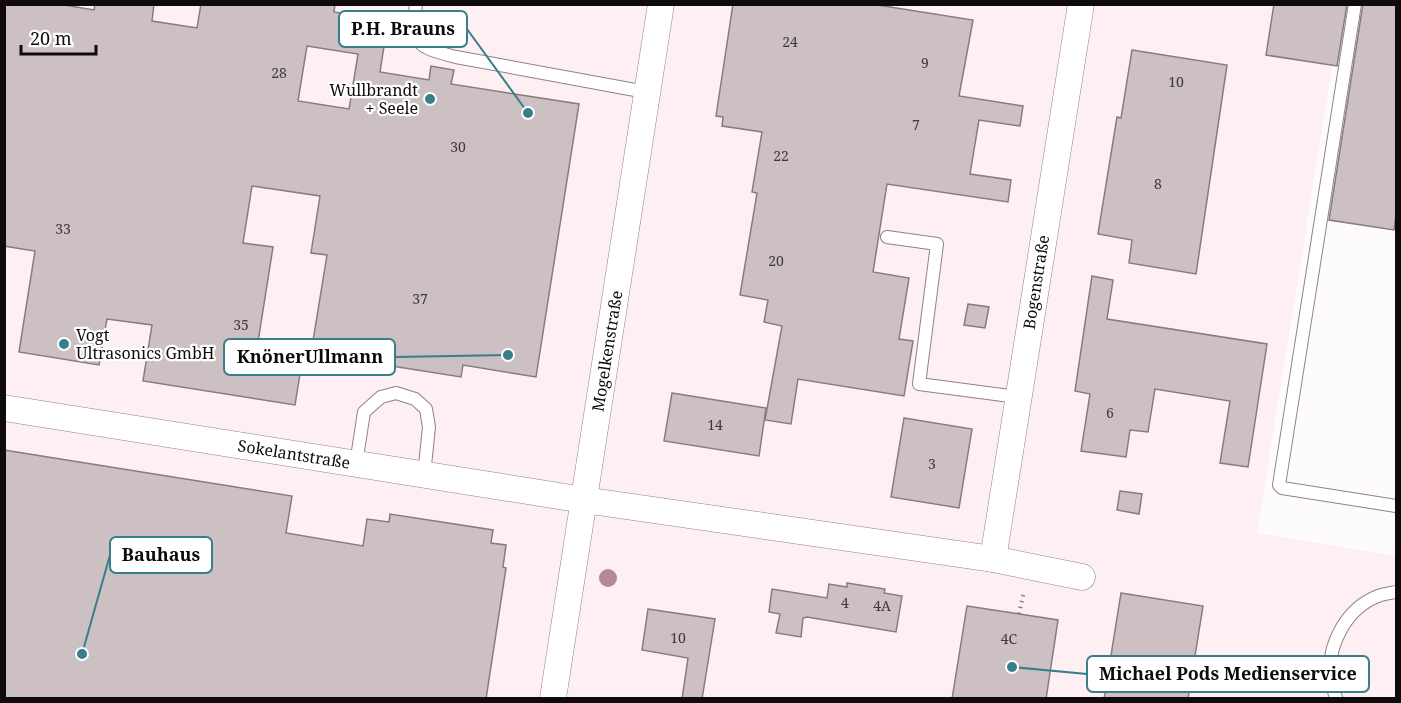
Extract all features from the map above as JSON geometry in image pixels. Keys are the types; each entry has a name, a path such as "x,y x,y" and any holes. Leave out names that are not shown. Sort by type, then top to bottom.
{"street":[{"name":"Mogelkenstraße","path":"554,699 661,4"},
{"name":"Bogenstraße","path":"993,559 1081,4"},
{"name":"Sokelantstraße","path":"4,408 584,500"},
{"path":"584,500 993,559 1082,578"}],"lane":[{"path":"416,4 413,30 419,42 426,49 456,57 646,92"},
{"path":"1354,4 1279,485 1282,488 1396,506"},
{"path":"887,237 937,244 919,384 1018,397"},
{"path":"356,464 364,412 381,396 396,393 415,399 426,409 429,427 424,475"},
{"path":"1336,699 1330,677 1331,652 1340,629 1356,610 1377,596 1396,592"}],"shaded area":[{"path":"4,5 1342,5 1257,533 1396,556 1396,698 5,698"}],"building":[{"path":"4,4 58,4 94,10 95,4 154,4 152,21 197,28 201,4 335,4 334,12 388,21 380,72 429,80 431,66 454,70 451,84 579,104 536,377 463,365 461,377 354,360 355,348 313,341 327,255 311,253 320,196 252,186 243,243 273,247 258,342 304,349 295,405 143,381 152,325 107,319 99,365 19,352 35,251 4,246","holes":["307,46 358,54 349,109 298,101"]},
{"path":"733,4 871,4 973,20 959,96 1023,106 1020,126 979,120 970,174 1011,180 1008,202 887,184 873,272 909,278 899,339 913,341 904,396 798,379 791,424 765,420 782,326 764,322 768,300 740,295 757,193 752,192 762,132 722,126 723,117 716,116"},
{"path":"1274,4 1347,4 1337,66 1266,55"},
{"path":"1363,4 1396,4 1396,214 1394,230 1329,220"},
{"path":"1132,50 1227,65 1196,274 1129,263 1132,240 1098,234 1117,117 1121,118"},
{"path":"1092,276 1113,280 1107,319 1267,344 1248,467 1220,463 1230,401 1155,389 1148,432 1130,430 1126,457 1081,451 1090,394 1075,391"},
{"path":"968,304 989,307 985,328 964,325"},
{"path":"672,393 766,408 759,456 664,441"},
{"path":"904,418 972,429 959,508 891,497"},
{"path":"4,450 292,496 286,533 363,546 367,519 389,522 390,514 493,530 491,543 506,545 503,567 506,568 486,699 4,699"},
{"path":"1120,491 1142,494 1139,514 1117,510"},
{"path":"847,583 885,589 884,593 902,596 896,632 807,617 803,618 801,637 776,633 780,614 769,612 772,589 827,598 829,584 847,587"},
{"path":"1121,593 1203,606 1188,699 1104,699"},
{"path":"967,606 1058,620 1046,699 952,699"},
{"path":"648,609 715,619 702,699 682,699 688,658 642,650"}],"place":[{"name":"Wullbrandt + Seele","path":"430,99"},
{"name":"P.H. Brauns","path":"528,113"},
{"name":"Vogt Ultrasonics GmbH","path":"64,344"},
{"name":"KnönerUllmann","path":"508,355"},
{"name":"Bauhaus","path":"82,654"},
{"name":"Michael Pods Medienservice","path":"1012,667"}]}
